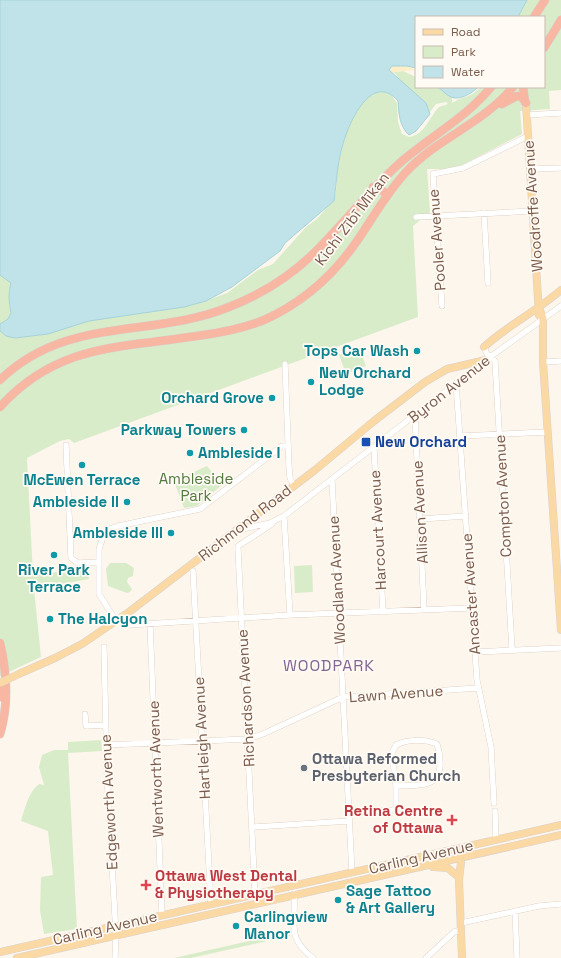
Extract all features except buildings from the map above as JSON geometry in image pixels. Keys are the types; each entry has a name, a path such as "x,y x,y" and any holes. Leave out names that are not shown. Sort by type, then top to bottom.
{"highway":[{"path":"534,16 546,0"},
{"path":"545,41 561,19"},
{"path":"545,46 561,19"},
{"name":"Kichi Zībī Mīkan","path":"0,380 26,359 56,344 78,336 192,319 220,311 277,283 303,263 348,217 374,187 413,151 466,114 490,88"},
{"name":"Kichi Zībī Mīkan","path":"0,407 23,384 38,373 66,359 97,351 228,332 263,320 281,311 308,294 337,267 357,242 386,197 406,172 419,159 480,118 500,102 512,88"},
{"path":"523,88 526,103"},
{"path":"526,103 527,88"},
{"path":"480,118 515,96 522,97 526,103"},
{"path":"374,187 378,187 386,197"},
{"path":"0,643 5,674 6,696 0,734"},
{"path":"0,689 0,697"}],"main road":[{"name":"Woodroffe Avenue","path":"526,103 561,630"},
{"path":"484,347 498,335 539,309 561,290"},
{"name":"Richmond Road","path":"0,683 82,644 116,621 294,486 402,398 439,372 488,358"},
{"name":"Carling Avenue","path":"0,952 561,825"},
{"name":"Carling Avenue","path":"17,958 294,894 561,835"},
{"path":"457,848 458,857 461,862 457,877 462,958"},
{"path":"417,868 445,867 450,869 457,877"}],"street":[{"path":"527,115 561,113"},
{"name":"Pooler Avenue","path":"442,306 433,174 463,168 528,136"},
{"path":"530,169 561,168"},
{"path":"416,217 533,211"},
{"path":"484,213 488,283"},
{"name":"Byron Avenue","path":"236,531 275,521 284,516 374,448 488,358 561,306"},
{"name":"Compton Avenue","path":"484,347 488,358 495,361 512,649"},
{"path":"543,362 561,362"},
{"path":"285,364 290,478 294,486"},
{"name":"Ancaster Avenue","path":"456,383 478,688 492,747 494,803"},
{"name":"Allison Avenue","path":"415,415 424,610"},
{"path":"461,436 548,432"},
{"path":"66,445 71,556 74,561 78,563 99,562"},
{"path":"116,621 100,594 100,543 109,529 200,509 282,446 288,446"},
{"name":"Harcourt Avenue","path":"374,448 383,612"},
{"name":"Woodland Avenue","path":"332,480 352,873"},
{"path":"284,516 290,616"},
{"path":"420,519 466,516"},
{"name":"Richardson Avenue","path":"255,894 253,826 238,546 275,521"},
{"name":"Hartleigh Avenue","path":"193,571 211,904"},
{"path":"129,625 242,618 472,608"},
{"name":"Wentworth Avenue","path":"150,624 162,915"},
{"name":"Edgeworth Avenue","path":"104,647 106,745 116,935 115,958"},
{"path":"475,652 512,649 561,648"},
{"name":"Lawn Avenue","path":"106,745 248,739 263,734 344,696 478,688"},
{"path":"85,714 86,726 106,725"},
{"path":"349,812 393,810 396,807 396,786 392,753 396,745 404,741 428,740 436,744 439,751 441,770 437,779 430,783 396,786"},
{"path":"495,811 496,840"},
{"path":"253,826 349,821"},
{"path":"294,894 294,934 298,943 313,958"},
{"path":"426,958 461,926 515,911 539,906 561,904"},
{"path":"515,911 517,958"}],"green space":[{"path":"527,0 561,0 561,90 549,91 550,109 520,111 522,134 452,169 427,169 430,212 413,226 418,317 74,443 69,439 60,441 27,458 33,576 87,567 89,579 34,589 41,657 0,676 0,331 6,336 15,338 48,334 84,321 202,302 227,293 258,270 273,264 306,227 317,219 330,204 336,192 337,170 345,130 365,99 377,92 387,92 392,96 397,103 398,122 402,134 409,137 414,136 423,129 439,107 448,104 446,102 436,104 416,131 409,135 401,123 398,101 391,93 400,80 394,72 403,71 415,77 415,88 439,88 452,98 452,103 470,95 480,88 545,88 545,16 519,16"},
{"path":"0,275 11,283 9,298 11,313 8,319 0,324"},
{"path":"359,347 366,366 346,374 339,355"},
{"name":"Ambleside Park","path":"207,466 222,485 197,506 184,508 174,481"},
{"path":"110,563 126,563 134,568 133,576 128,578 127,582 132,589 130,592 127,593 108,586 106,569"},
{"path":"312,565 313,592 295,593 294,566"},
{"path":"101,740 102,751 68,753 77,929 44,934 40,910 41,877 53,875 48,831 21,821 27,801 32,791 39,784 44,785 39,767 42,755 54,750 68,750 68,742"},
{"path":"289,932 290,936 191,958 174,958"}],"sand":[{"path":"392,66 407,66 415,70 394,72 394,75 389,70"}],"water":[{"path":"0,0 527,0 519,16 415,16 415,68 392,66 389,70 426,103 430,114 416,131 409,135 401,123 398,101 388,93 379,92 371,96 363,103 356,113 346,135 341,150 337,172 334,201 285,243 280,251 232,287 206,301 184,307 89,321 48,334 15,338 6,336 0,331 0,324 8,319 11,313 9,291 11,283 0,275"},
{"path":"439,88 477,88 473,92 458,98 454,98"}],"place":[{"name":"Tops Car Wash","path":"417,351"},
{"name":"New Orchard Lodge","path":"311,382"},
{"name":"Orchard Grove","path":"272,398"},
{"name":"Parkway Towers","path":"244,430"},
{"name":"New Orchard","path":"366,442"},
{"name":"Ambleside I","path":"190,453"},
{"name":"McEwen Terrace","path":"82,465"},
{"name":"Ambleside II","path":"127,502"},
{"name":"Ambleside III","path":"171,533"},
{"name":"River Park Terrace","path":"54,555"},
{"name":"The Halcyon","path":"50,619"},
{"name":"Ottawa Reformed Presbyterian Church","path":"304,768"},
{"name":"Retina Centre of Ottawa","path":"452,820"},
{"name":"Ottawa West Dental & Physiotherapy","path":"146,885"},
{"name":"Sage Tattoo & Art Gallery","path":"338,900"},
{"name":"Carlingview Manor","path":"236,926"}],"district":[{"name":"WOODPARK","path":"329,665"}]}
